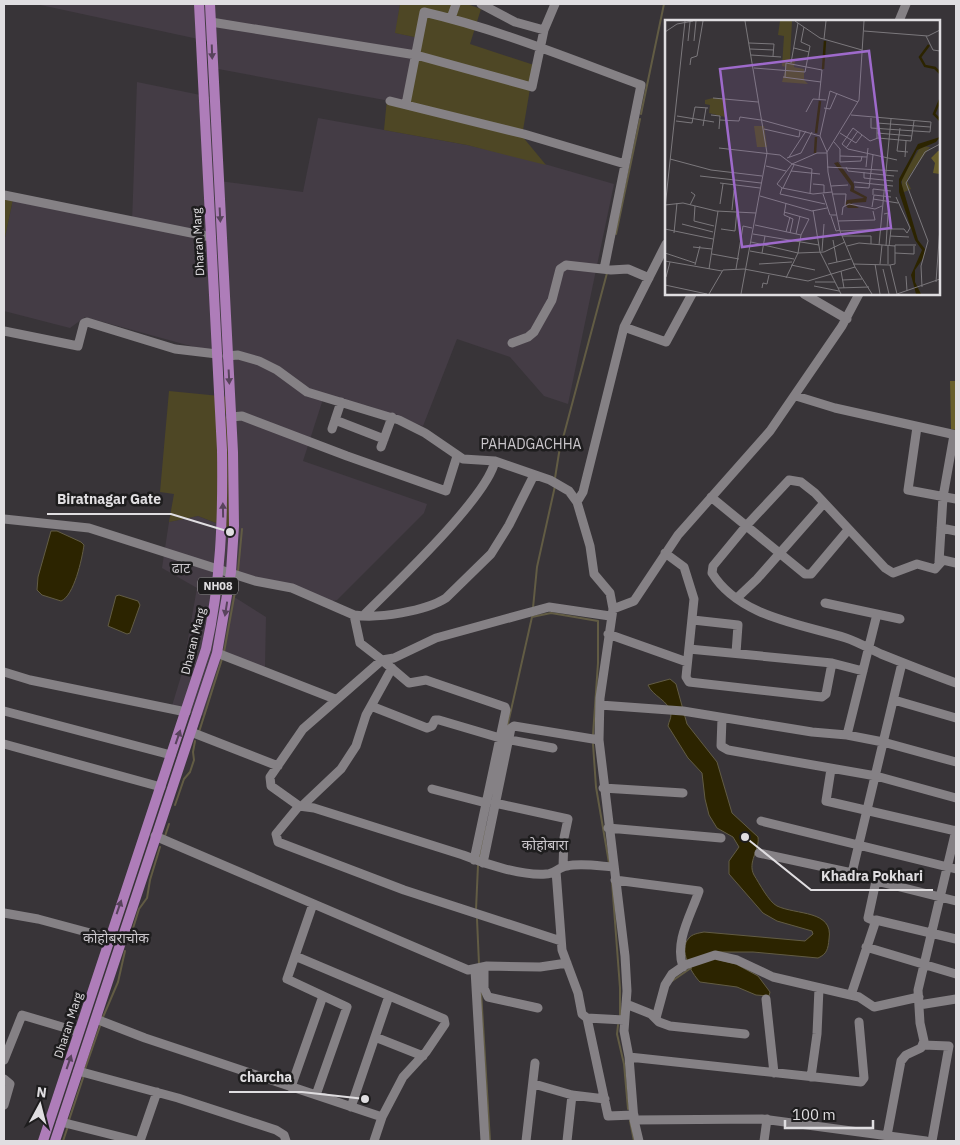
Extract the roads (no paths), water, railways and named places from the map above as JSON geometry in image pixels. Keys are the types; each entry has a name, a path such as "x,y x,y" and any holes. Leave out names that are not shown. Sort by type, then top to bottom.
{"main road":[{"name":"Dharan Marg","path":"43,1141 206,649 220,569 223,524 222,450 199,4"},
{"name":"Dharan Marg","path":"55,1141 217,653 231,572 234,526 231,417 210,4"}],"street":[{"path":"451,18 456,4"},
{"path":"481,4 515,22 544,30"},
{"path":"211,22 416,56 532,87 544,30 555,4"},
{"path":"899,20 906,4"},
{"path":"406,104 424,12 451,18 641,85 607,270"},
{"path":"390,101 524,134 625,164"},
{"path":"4,195 211,237"},
{"path":"577,502 583,492 624,326 665,246"},
{"path":"512,343 518,343 534,332 552,300 557,277 563,267 569,265 607,270 628,269 648,278"},
{"path":"624,326 666,342 691,295"},
{"path":"806,295 847,319"},
{"path":"614,867 559,869 538,874 479,861 301,806 271,786 270,777 303,729 335,699 382,660 394,658 436,638 544,608 611,613 634,600 665,552 758,445 796,396 847,319 859,295"},
{"path":"4,331 78,346 84,323 87,322 176,349 217,354"},
{"path":"228,356 238,356 259,361 277,370 307,392 392,417 425,433 464,459 495,461 561,485 577,502 590,546 594,574 610,593 611,613 600,704 599,740 603,788 625,956 626,1004 624,1031 629,1057 634,1117 639,1141"},
{"path":"796,396 955,435 952,466 943,497 940,562 935,569 917,564 893,573 885,568 824,503 801,482 789,480 746,526 712,570 713,575 736,598 750,607 848,638 902,663 956,683"},
{"path":"341,402 333,425 383,443 392,417"},
{"path":"231,417 242,416 446,491 457,456"},
{"path":"917,426 908,490 956,499"},
{"path":"479,861 504,739 505,707 426,680 412,684 360,644 359,615 462,514 486,482 495,461"},
{"path":"4,520 89,528 255,581 309,594 359,615 392,614 438,603 446,598 491,554 509,525 534,475"},
{"path":"711,497 805,574 811,574 848,530"},
{"path":"736,598 743,594 824,503"},
{"path":"941,528 956,531"},
{"path":"665,552 686,572 694,599 686,679 691,683 822,697 826,694 832,663"},
{"path":"940,562 943,560 956,563"},
{"path":"825,603 900,620"},
{"path":"847,735 870,649 877,614"},
{"path":"693,620 738,625 736,653"},
{"path":"608,634 687,662"},
{"path":"689,648 832,663 863,671"},
{"path":"217,653 335,699"},
{"path":"759,853 852,873 902,663"},
{"path":"392,668 371,706 356,746 341,769 301,806 276,834 278,842 404,890 560,941"},
{"path":"4,672 30,680 186,712"},
{"path":"894,700 956,718"},
{"path":"600,704 683,711 847,735 883,742 956,762"},
{"path":"371,706 427,728 431,727 435,720 439,720 504,739 553,748"},
{"path":"4,711 171,755"},
{"path":"722,718 723,748 876,776 956,798"},
{"path":"504,739 514,726 599,740"},
{"path":"191,732 278,766"},
{"path":"4,744 161,787"},
{"path":"831,769 826,801 956,831 952,868 940,898 924,964 919,1001 923,1045"},
{"path":"603,788 683,794"},
{"path":"432,789 568,819 559,869 560,941 578,993 582,1014 587,1018 624,1020"},
{"path":"762,821 952,868"},
{"path":"608,828 721,838"},
{"path":"156,836 468,970 540,967 567,963"},
{"path":"615,880 699,891 680,941 679,958 684,966"},
{"path":"956,901 876,881 868,918 956,939"},
{"path":"313,904 288,980 347,1007 316,1095"},
{"path":"4,913 120,941"},
{"path":"851,995 875,921"},
{"path":"866,947 956,974"},
{"path":"295,956 444,1019 445,1024 423,1056 403,1077 382,1117 374,1141"},
{"path":"656,1018 665,985 672,974 684,966 711,956 721,956 754,966 773,977 851,995 874,1006 956,999"},
{"path":"479,969 488,997 538,1008"},
{"path":"479,969 485,1141"},
{"path":"811,1077 817,1034 819,988"},
{"path":"291,1086 324,996"},
{"path":"351,1107 390,996"},
{"path":"766,999 774,1073"},
{"path":"626,1004 670,1026 745,1034"},
{"path":"4,1060 22,1015 79,1032"},
{"path":"587,1018 608,1116 767,1119 887,1138 926,1141"},
{"path":"96,1019 145,1038 382,1117"},
{"path":"629,1057 811,1077 863,1080 859,1022"},
{"path":"375,1037 423,1056"},
{"path":"887,1138 901,1062 906,1055 921,1048 923,1045 949,1046 932,1141"},
{"path":"526,1141 535,1064"},
{"path":"78,1070 156,1092 276,1130 284,1135 286,1141"},
{"path":"4,1080 10,1084 4,1105"},
{"path":"534,1084 572,1095 605,1099"},
{"path":"61,1122 138,1141 156,1092"},
{"path":"567,1141 572,1095"},
{"path":"764,1141 767,1119"}],"waterway":[{"path":"641,114 664,4"},
{"path":"616,234 640,119"},
{"path":"555,478 559,453 607,273"},
{"path":"533,608 537,567 555,486"},
{"path":"238,571 242,529"},
{"path":"224,652 237,581"},
{"path":"507,728 532,617 551,613 598,621 598,663 593,735"},
{"path":"199,732 222,659"},
{"path":"175,805 184,779 190,772 194,760 195,741"},
{"path":"593,744 596,787 609,863"},
{"path":"165,836 169,824"},
{"path":"479,858 486,827"},
{"path":"129,941 139,909 147,898 150,880 160,847"},
{"path":"476,910 478,865"},
{"path":"612,882 620,988 620,1016"},
{"path":"477,919 479,964"},
{"path":"103,1017 118,982 125,951"},
{"path":"672,981 691,968"},
{"path":"481,991 490,1141"},
{"path":"618,1025 617,1034 624,1064 628,1109"},
{"path":"85,1069 100,1026"},
{"path":"69,1120 84,1075"},
{"path":"630,1121 634,1141"},
{"path":"63,1141 68,1126"}],"place":[{"name":"Biratnagar Gate","path":"230,532"},
{"name":"Khadra Pokhari","path":"745,837"},
{"name":"charcha","path":"365,1099"}],"district":[{"name":"PAHADGACHHA","path":"531,444"},
{"name":"ढाट","path":"181,568"},
{"name":"कोहोबारा","path":"545,845"},
{"name":"कोहोबराचोक","path":"116,938"}]}
